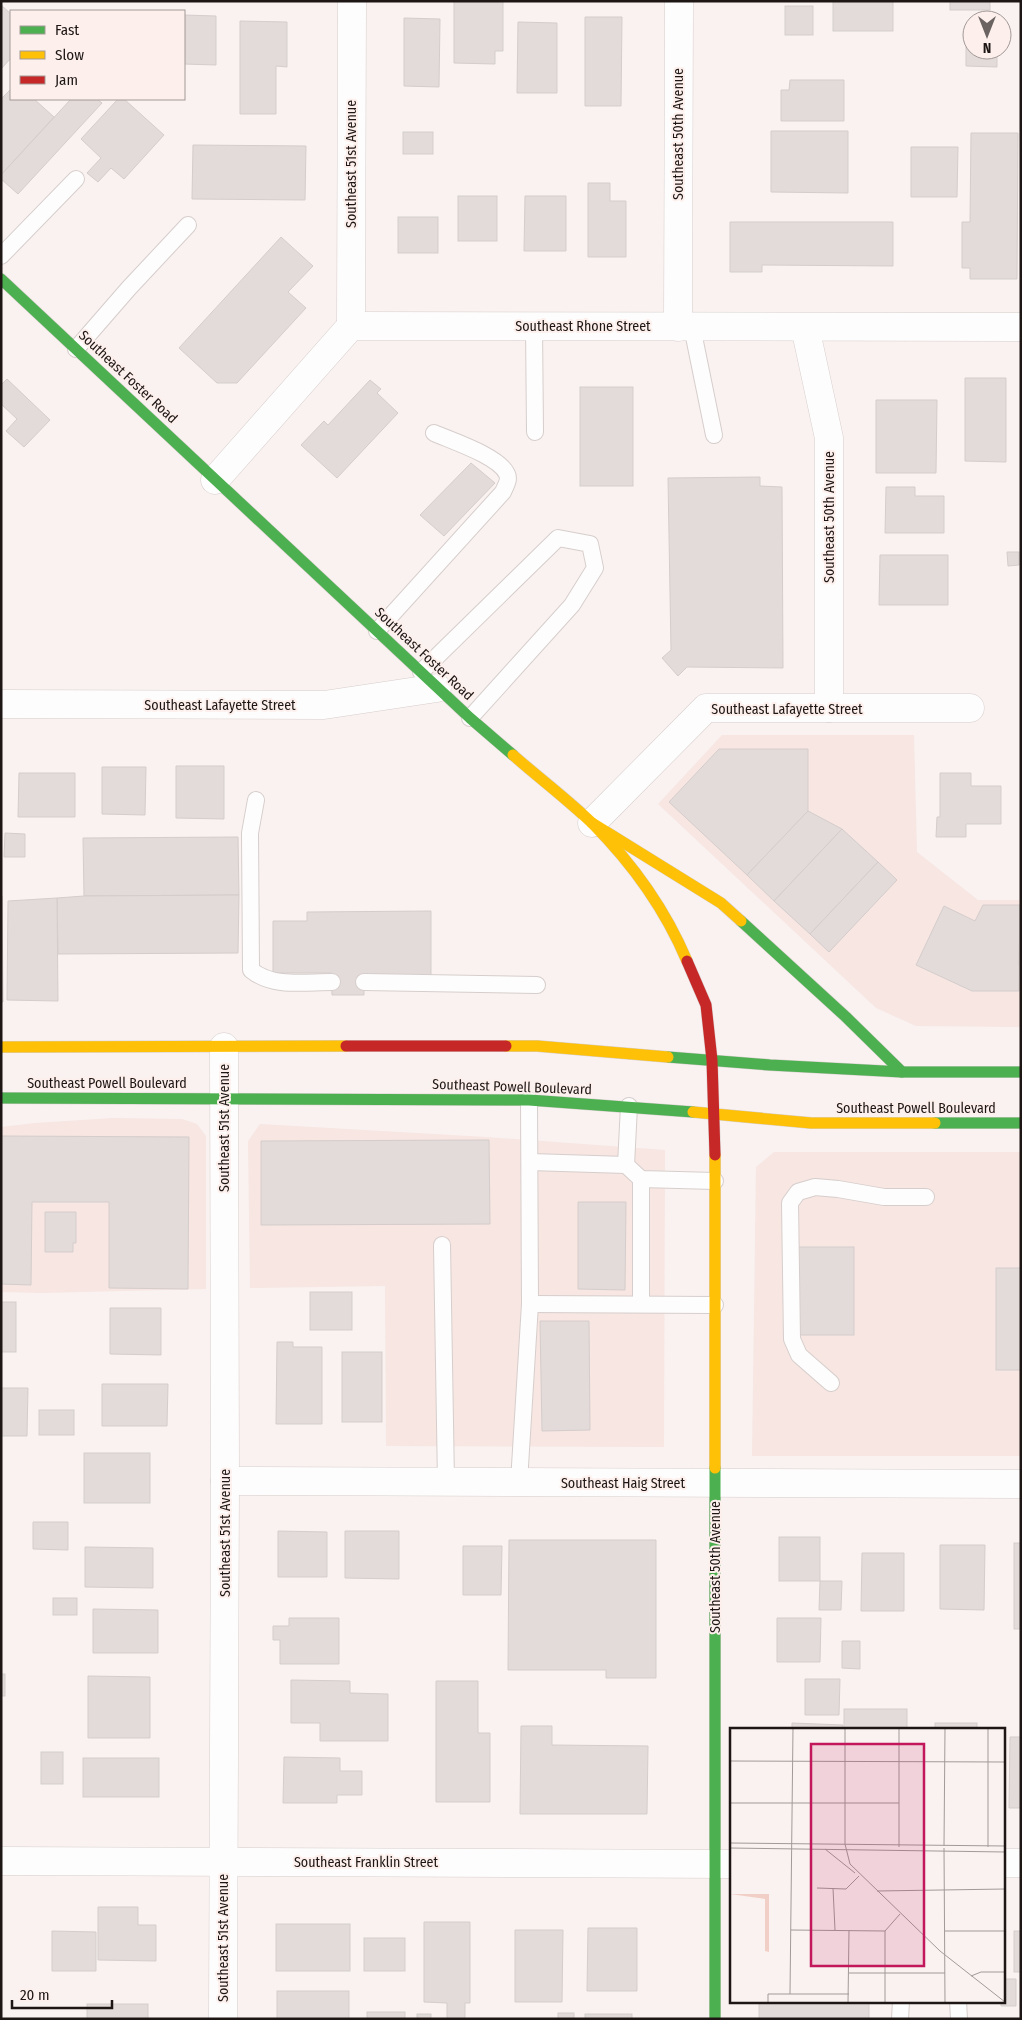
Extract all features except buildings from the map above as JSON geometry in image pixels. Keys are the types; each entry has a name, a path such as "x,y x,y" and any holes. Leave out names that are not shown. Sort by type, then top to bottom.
{"main road":[{"name":"Southeast Foster Road","path":"1,279 470,718 592,823 645,883 675,932 706,1005 712,1060 714,1114"},
{"path":"592,823 721,903 846,1017 902,1072"},
{"path":"1,1047 224,1047 430,1044 537,1046 770,1065 902,1072 1021,1072"},
{"name":"Southeast Powell Boulevard","path":"1,1098 530,1100 629,1106 811,1123 1021,1123"},
{"name":"Southeast 50th Avenue","path":"714,1114 715,1483 723,1864 715,2019"}],"street":[{"name":"Southeast 51st Avenue","path":"350,326 352,1"},
{"name":"Southeast 50th Avenue","path":"679,1 685,327"},
{"name":"Southeast Rhone Street","path":"350,326 1021,327"},
{"path":"215,480 350,326"},
{"name":"Southeast 50th Avenue","path":"805,327 829,438 829,708"},
{"name":"Southeast Lafayette Street","path":"1,704 324,705 429,680"},
{"name":"Southeast Lafayette Street","path":"592,823 706,708 970,708"},
{"name":"Southeast 51st Avenue","path":"223,2019 224,1047"},
{"name":"Southeast Haig Street","path":"225,1481 1021,1484"},
{"name":"Southeast Franklin Street","path":"1,1861 723,1864"},
{"path":"1004,1863 1021,1863"}],"lane":[{"path":"1,256 76,179"},
{"path":"76,349 129,288 188,225"},
{"path":"534,326 534,432"},
{"path":"685,327 714,434"},
{"path":"377,631 502,492 508,482 508,474 481,452 434,433"},
{"path":"429,680 558,538 590,544 595,568 572,604 470,718"},
{"path":"256,800 250,833 251,970 259,977 276,982 332,982"},
{"path":"364,982 537,984"},
{"path":"518,1482 530,1304 530,1100"},
{"path":"626,1164 629,1106"},
{"path":"530,1162 626,1164 641,1179 715,1181"},
{"path":"641,1179 641,1304"},
{"path":"831,1383 800,1355 792,1339 790,1203 798,1192 815,1187 884,1197 926,1197"},
{"path":"442,1244 446,1482"},
{"path":"530,1304 715,1305"},
{"path":"900,2019 902,2002"},
{"path":"958,2002 959,2019"}],"shaded area":[{"path":"722,735 914,735 917,852 978,900 1021,900 1021,1027 916,1026 876,1008 658,804"},
{"path":"113,1118 182,1119 197,1124 206,1136 206,1289 41,1293 1,1292 1,1127"},
{"path":"260,1124 486,1137 665,1150 664,1447 386,1446 385,1286 250,1288 248,1141"},
{"path":"774,1152 1021,1152 1021,1456 752,1456 756,1167"}],"traffic: fast":[{"path":"1,279 470,718 513,755"},
{"path":"741,921 846,1017 902,1072"},
{"path":"668,1057 902,1072 1021,1072"},
{"path":"1,1098 529,1100 693,1112"},
{"path":"935,1123 1021,1123"},
{"path":"715,1468 715,2019"}],"traffic: slow":[{"path":"513,755 592,823 621,854 658,905 687,961"},
{"path":"592,823 721,903 741,921"},
{"path":"1,1047 346,1046"},
{"path":"506,1046 537,1046 668,1057"},
{"path":"693,1112 811,1123 935,1123"},
{"path":"715,1155 715,1468"}],"traffic: jam":[{"path":"687,961 706,1005 712,1060 715,1155"},
{"path":"346,1046 506,1046"}]}
